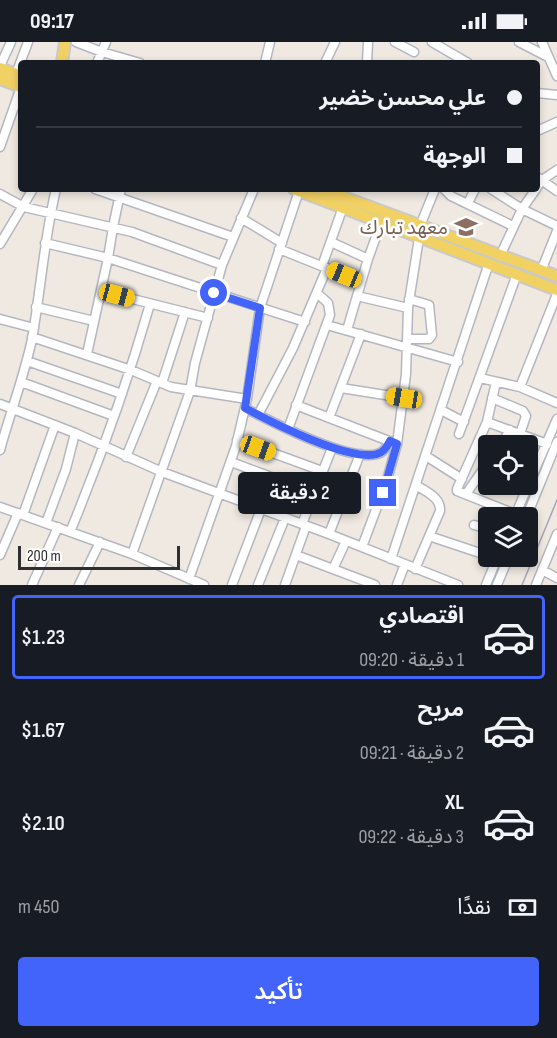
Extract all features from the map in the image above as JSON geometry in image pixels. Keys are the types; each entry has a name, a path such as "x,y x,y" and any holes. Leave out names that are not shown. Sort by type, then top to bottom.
{"main road":[{"path":"63,60 66,42"},
{"path":"63,60 74,42"},
{"path":"0,67 18,75"},
{"path":"0,79 18,86"},
{"path":"302,192 343,207 420,226 557,276"},
{"path":"328,192 370,213 381,223 489,263 557,292"}],"street":[{"path":"0,67 11,42"},
{"path":"23,60 28,42"},
{"path":"74,42 130,60"},
{"path":"98,60 106,42"},
{"path":"266,60 270,42"},
{"path":"326,60 335,42"},
{"path":"367,60 368,42"},
{"path":"395,42 414,52"},
{"path":"432,42 463,60"},
{"path":"519,42 548,57"},
{"path":"542,42 557,76"},
{"path":"540,93 557,95"},
{"path":"0,147 18,96"},
{"path":"540,130 557,122"},
{"path":"540,182 557,170"},
{"path":"540,184 557,191"},
{"path":"0,242 32,192"},
{"path":"0,450 27,361 55,192"},
{"path":"132,554 190,391 195,363 222,264 253,192"},
{"path":"189,579 231,462 246,404 260,308 296,192"},
{"path":"420,226 434,192"},
{"path":"447,192 513,226"},
{"path":"468,203 474,192"},
{"path":"496,192 522,209 557,226"},
{"path":"500,256 513,226 532,192"},
{"path":"87,354 120,193 232,237"},
{"path":"0,194 24,207 132,232 222,264"},
{"path":"258,415 318,294 331,242 343,207"},
{"path":"241,218 281,246 361,282"},
{"path":"348,330 368,259 381,223"},
{"path":"541,271 557,231"},
{"path":"362,547 384,489 404,398 409,304 420,238"},
{"path":"331,242 368,259"},
{"path":"45,243 108,258 305,321"},
{"path":"391,559 489,263"},
{"path":"459,434 517,274"},
{"path":"101,291 208,318"},
{"path":"520,387 557,292"},
{"path":"288,429 327,325 330,306 318,294"},
{"path":"357,296 429,305 432,335 429,339 407,343"},
{"path":"70,532 105,447 150,304"},
{"path":"36,307 94,321"},
{"path":"126,457 160,382 185,312"},
{"path":"0,319 171,387 246,404 258,415 332,448 372,455 380,453 394,443"},
{"path":"327,325 407,343 458,362"},
{"path":"329,418 361,334"},
{"path":"27,361 122,394"},
{"path":"480,378 520,387 557,403"},
{"path":"21,382 114,416"},
{"path":"495,507 457,489 487,422 496,382"},
{"path":"341,388 404,398"},
{"path":"492,398 523,411 526,416 520,434"},
{"path":"0,405 55,425 162,472 329,534 455,585"},
{"path":"296,405 394,443"},
{"path":"441,410 464,422"},
{"path":"538,463 557,419"},
{"path":"487,422 547,444"},
{"path":"0,555 21,514 55,425"},
{"path":"507,435 510,430"},
{"path":"46,523 66,469 75,434"},
{"path":"237,440 322,471"},
{"path":"538,487 557,442"},
{"path":"285,585 314,494 332,448"},
{"path":"329,534 360,454"},
{"path":"426,456 462,479"},
{"path":"231,462 314,494"},
{"path":"466,494 478,477"},
{"path":"415,569 440,505 438,500 416,485"},
{"path":"0,507 132,554 204,585"},
{"path":"232,585 261,509"},
{"path":"258,585 285,518"},
{"path":"474,525 478,526"},
{"path":"32,585 58,527"},
{"path":"536,585 557,534"},
{"path":"429,536 478,552"},
{"path":"333,569 346,541"},
{"path":"79,585 100,542"},
{"path":"296,555 375,585"},
{"path":"547,558 557,560"},
{"path":"398,585 405,564"},
{"path":"486,585 490,567"},
{"path":"497,585 504,567"},
{"path":"542,570 557,578"},
{"path":"426,585 430,574"}],"railway":[{"path":"522,585 557,500"}],"place":[{"name":"معهد تبارك","path":"466,227"}],"route":[{"path":"214,293 260,308 245,408 332,448 376,455 384,451 390,441 397,444 383,493"}]}
